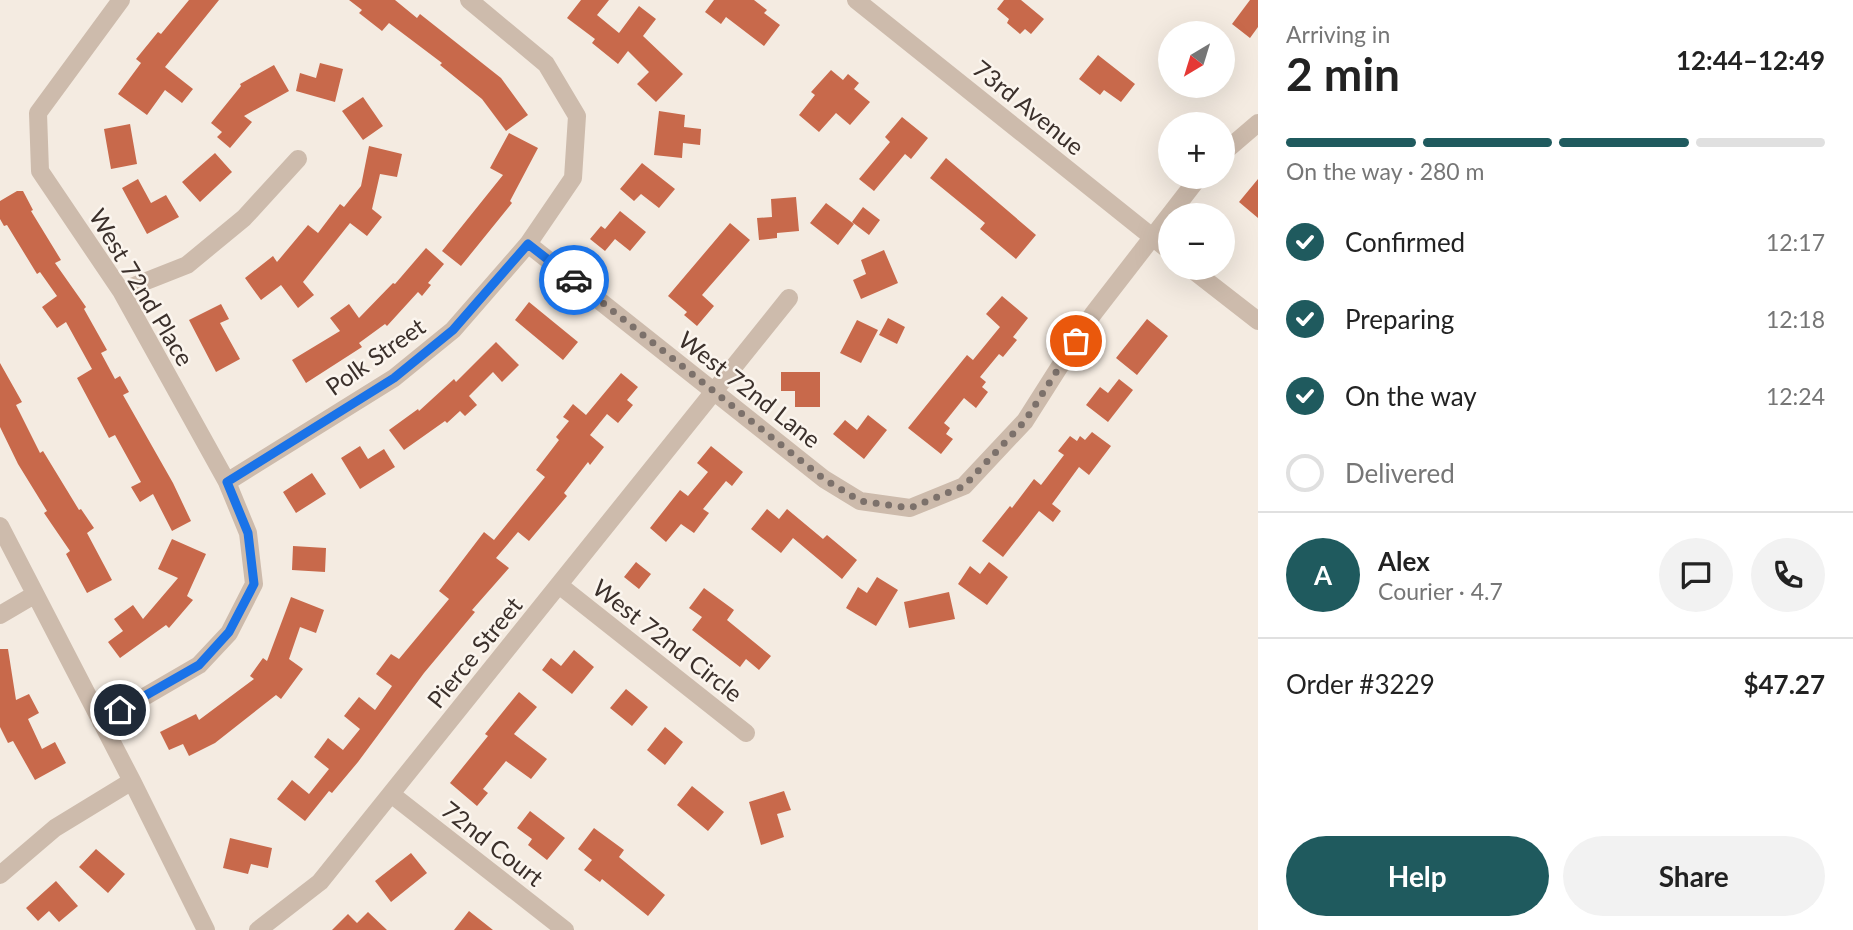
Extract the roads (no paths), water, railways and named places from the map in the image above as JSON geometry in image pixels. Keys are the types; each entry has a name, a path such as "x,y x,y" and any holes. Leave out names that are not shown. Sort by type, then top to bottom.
{"street":[{"name":"West 72nd Place","path":"101,722 199,665 229,632 254,584 248,533 227,482 121,291 40,172 38,113 121,0"},
{"name":"Polk Street","path":"227,482 394,378 453,330 528,244 573,178 577,116 546,64 469,0"},
{"name":"73rd Avenue","path":"856,0 1158,242"},
{"path":"1235,143 1258,123"},
{"path":"121,291 187,265 244,218 298,159"},
{"path":"1151,237 1189,189"},
{"name":"West 72nd Lane","path":"528,244 824,479 860,501 910,508 964,486 1025,421 1093,314 1151,237"},
{"path":"1205,280 1258,321"},
{"name":"Pierce Street","path":"258,930 320,882 712,390 789,298"},
{"path":"0,526 206,930"},
{"name":"West 72nd Circle","path":"559,585 746,733"},
{"path":"0,615 34,595"},
{"path":"0,875 55,828 132,781"},
{"name":"72nd Court","path":"391,794 565,930"}]}
